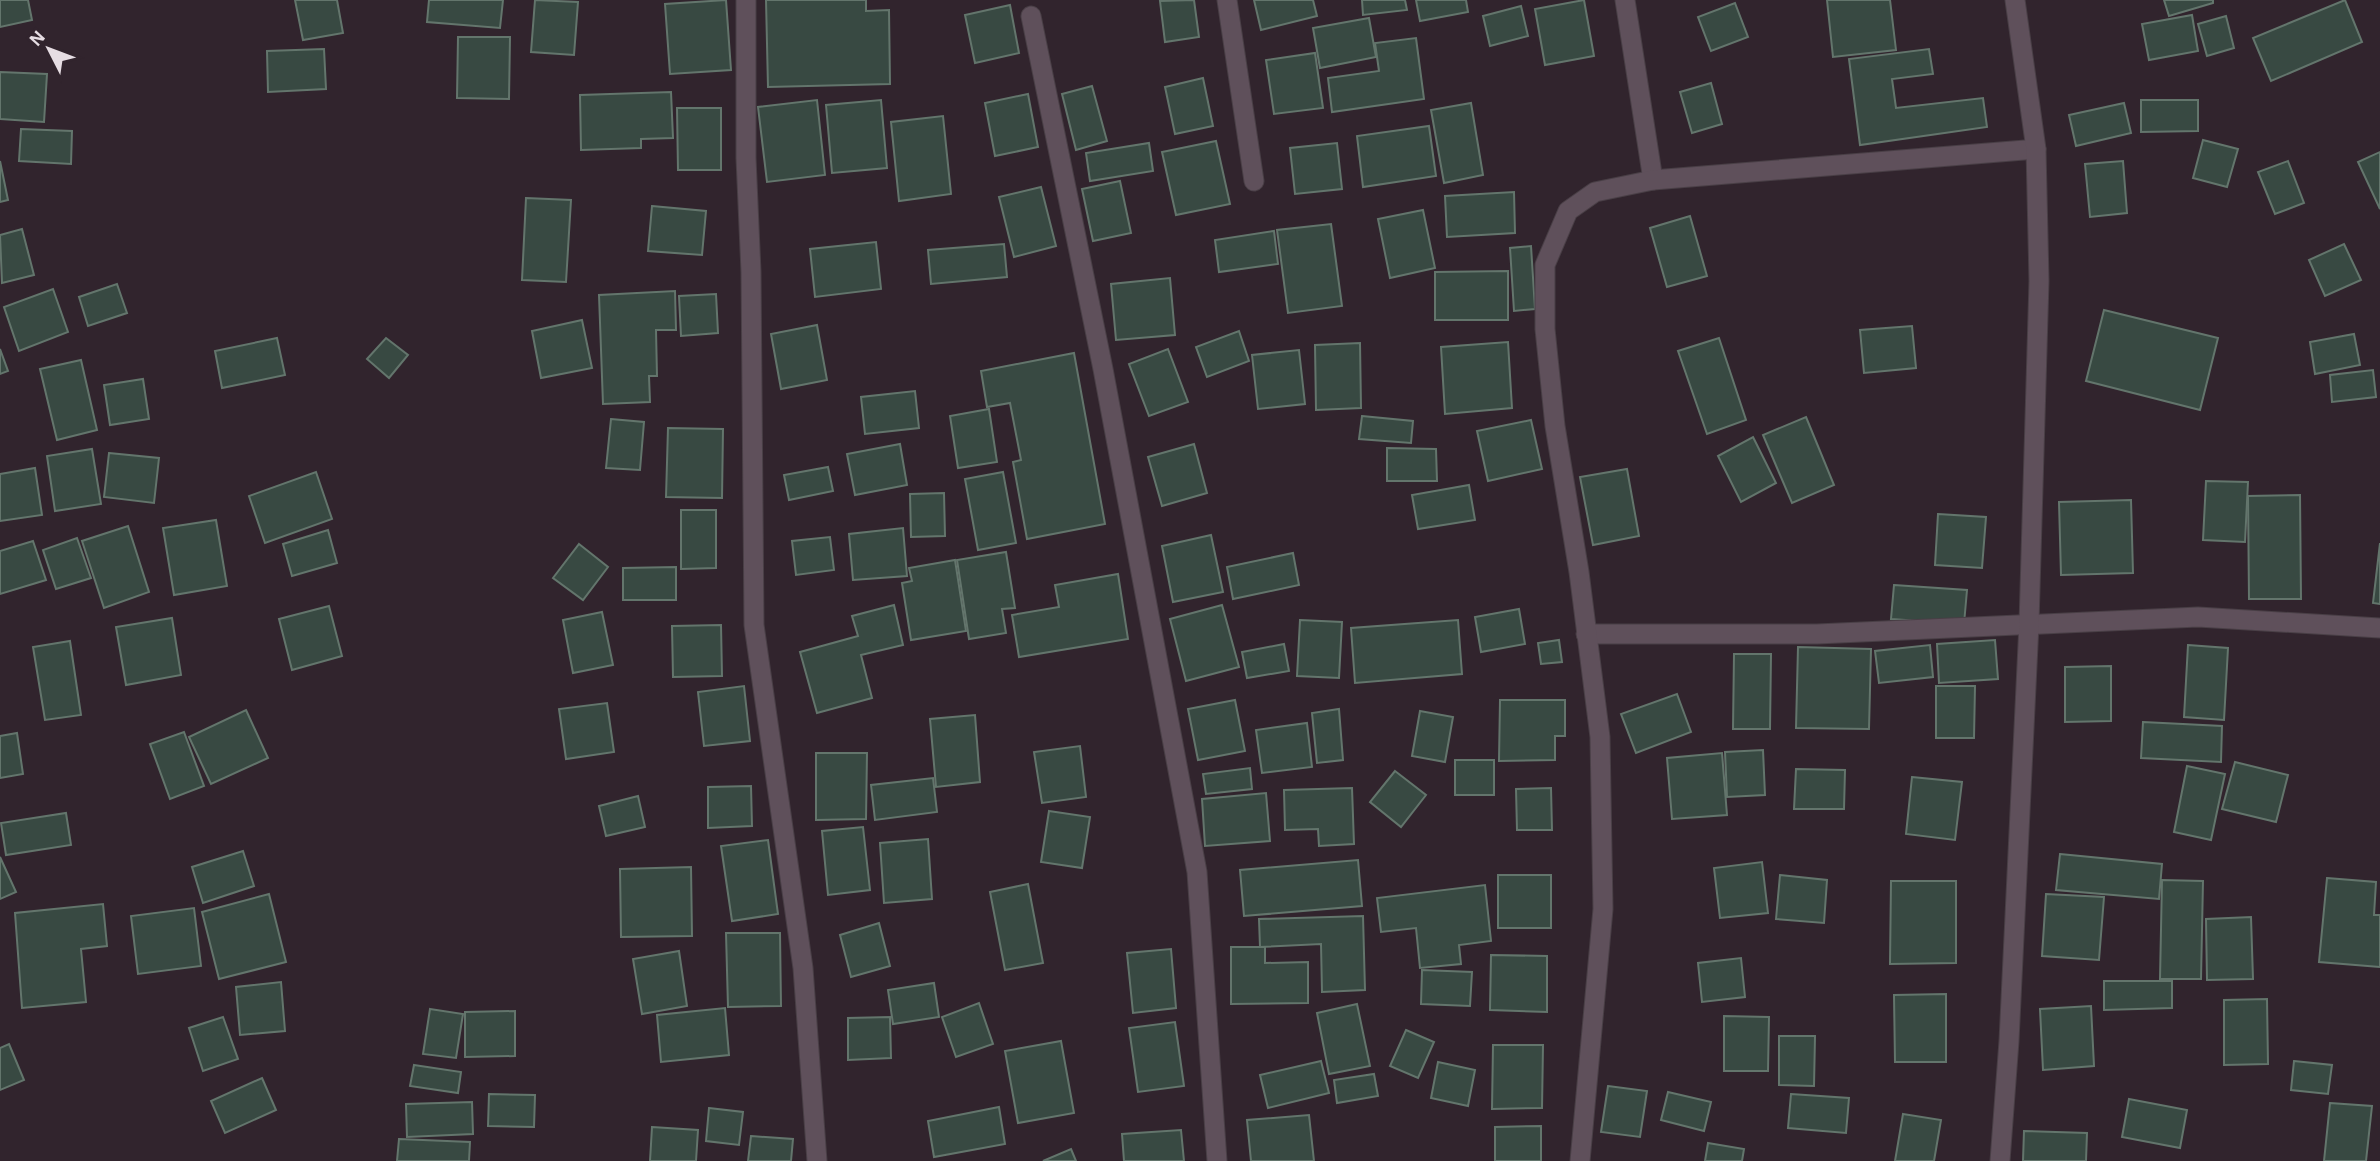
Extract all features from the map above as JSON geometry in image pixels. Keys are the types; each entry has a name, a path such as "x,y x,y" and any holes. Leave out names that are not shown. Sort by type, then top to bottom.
{"street":[{"path":"746,0 754,625 803,968 817,1161"},
{"path":"1227,0 1254,181"},
{"path":"1625,0 1653,180"},
{"path":"2000,1161 2009,1041 2029,624 2039,281 2036,149 2015,0"},
{"path":"1031,16 1105,382 1197,872 1217,1161"},
{"path":"1580,1161 1603,909 1600,737 1579,572 1555,426 1545,329 1545,265 1568,211 1595,192 1653,180 2036,149"},
{"path":"1586,634 1817,634 2198,617 2380,628"}],"building":[{"path":"0,0 28,0 32,20 0,27"},
{"path":"295,0 337,0 343,33 303,40"},
{"path":"429,0 503,0 500,28 427,22"},
{"path":"535,0 578,2 574,55 531,52"},
{"path":"726,0 731,70 670,74 665,4"},
{"path":"766,0 866,0 866,11 889,10 890,84 768,87"},
{"path":"1194,0 1199,37 1165,42 1160,1"},
{"path":"1254,0 1313,0 1317,16 1261,30"},
{"path":"1362,0 1405,0 1407,10 1363,15"},
{"path":"1416,0 1466,0 1468,12 1420,21"},
{"path":"1584,0 1594,56 1545,65 1535,9"},
{"path":"1827,0 1890,0 1896,50 1833,57"},
{"path":"2164,0 2213,0 2213,3 2169,16"},
{"path":"2345,0 2362,42 2271,81 2253,38"},
{"path":"1735,3 1748,37 1711,51 1698,17"},
{"path":"1010,5 1019,53 975,63 965,15"},
{"path":"1521,6 1528,36 1490,46 1483,16"},
{"path":"2192,15 2198,51 2149,60 2142,24"},
{"path":"2226,16 2234,48 2207,56 2198,24"},
{"path":"1369,18 1376,57 1320,68 1313,28"},
{"path":"458,37 510,37 509,99 457,98"},
{"path":"1416,38 1424,99 1332,112 1328,78 1379,71 1375,43"},
{"path":"324,49 326,89 268,92 267,51"},
{"path":"1929,49 1933,74 1892,79 1896,108 1983,98 1987,127 1860,145 1849,59"},
{"path":"1315,53 1323,108 1274,114 1266,60"},
{"path":"0,72 47,74 44,122 0,119"},
{"path":"1203,78 1213,126 1175,134 1165,87"},
{"path":"1711,83 1722,124 1692,133 1680,92"},
{"path":"1092,86 1107,141 1076,150 1062,94"},
{"path":"671,92 673,138 641,139 641,148 581,150 580,95"},
{"path":"1028,94 1038,147 995,156 985,103"},
{"path":"817,100 825,175 767,182 758,107"},
{"path":"881,100 887,168 832,173 826,105"},
{"path":"2141,100 2198,100 2198,131 2141,132"},
{"path":"1471,103 1483,175 1444,183 1431,110"},
{"path":"2124,103 2131,133 2076,146 2069,115"},
{"path":"677,108 721,108 721,170 678,170"},
{"path":"943,116 951,194 899,201 891,122"},
{"path":"1429,126 1436,176 1363,187 1357,136"},
{"path":"21,129 72,131 71,164 19,161"},
{"path":"2203,140 2238,149 2227,187 2193,178"},
{"path":"1216,141 1230,204 1176,215 1162,152"},
{"path":"1149,143 1153,171 1090,181 1086,153"},
{"path":"1337,143 1342,189 1295,194 1290,148"},
{"path":"2380,152 2380,209 2358,162"},
{"path":"0,161 8,200 0,202"},
{"path":"2123,161 2127,213 2090,217 2085,164"},
{"path":"2288,161 2304,203 2275,214 2258,172"},
{"path":"1120,181 1131,233 1093,241 1082,189"},
{"path":"1041,187 1056,246 1014,257 999,197"},
{"path":"1514,192 1515,233 1447,237 1445,196"},
{"path":"526,198 571,200 566,282 522,280"},
{"path":"652,206 706,211 702,255 648,251"},
{"path":"1423,210 1435,268 1390,278 1378,219"},
{"path":"1690,216 1707,276 1667,287 1650,228"},
{"path":"1331,224 1342,306 1288,313 1277,230"},
{"path":"22,229 34,275 2,283 0,235"},
{"path":"1274,231 1278,264 1219,272 1215,240"},
{"path":"876,242 881,289 815,297 810,249"},
{"path":"1004,244 1007,277 931,284 928,250"},
{"path":"2344,244 2361,280 2325,296 2309,260"},
{"path":"1531,246 1535,309 1514,311 1510,248"},
{"path":"1508,271 1508,320 1435,320 1435,272"},
{"path":"1170,278 1175,335 1116,340 1111,284"},
{"path":"117,284 127,313 88,326 79,297"},
{"path":"53,289 68,332 19,351 4,307"},
{"path":"675,291 676,330 656,330 657,376 649,376 650,402 603,404 599,295"},
{"path":"716,294 718,333 681,336 679,296"},
{"path":"2104,310 2218,338 2200,410 2086,381"},
{"path":"582,320 592,368 541,378 532,331"},
{"path":"817,325 827,380 781,389 771,334"},
{"path":"1912,326 1916,368 1864,373 1860,330"},
{"path":"1239,331 1249,361 1207,377 1196,347"},
{"path":"2354,334 2360,365 2315,374 2310,342"},
{"path":"277,338 285,375 222,388 215,351"},
{"path":"386,338 408,355 389,378 367,359"},
{"path":"1719,338 1746,420 1707,434 1678,351"},
{"path":"1508,342 1512,408 1445,414 1441,347"},
{"path":"1360,343 1361,408 1316,410 1315,345"},
{"path":"0,349 8,371 0,374"},
{"path":"1168,349 1188,402 1149,416 1129,364"},
{"path":"1299,350 1305,404 1258,409 1252,355"},
{"path":"1074,353 1105,524 1027,539 1013,462 1021,460 1010,403 987,407 981,371"},
{"path":"81,360 97,430 57,440 40,369"},
{"path":"2373,370 2376,397 2332,402 2330,375"},
{"path":"143,379 149,419 110,425 104,385"},
{"path":"915,391 919,428 865,434 861,397"},
{"path":"989,409 997,462 958,468 950,416"},
{"path":"1362,416 1413,421 1411,443 1359,439"},
{"path":"1806,417 1834,485 1792,503 1763,435"},
{"path":"611,419 644,422 640,470 606,468"},
{"path":"1531,420 1542,469 1488,481 1477,431"},
{"path":"668,428 723,429 722,498 666,497"},
{"path":"1753,437 1776,483 1741,502 1718,456"},
{"path":"900,444 907,485 855,495 847,454"},
{"path":"1194,444 1207,493 1162,506 1148,457"},
{"path":"1387,448 1436,449 1437,481 1387,481"},
{"path":"92,449 101,504 55,511 47,456"},
{"path":"109,453 159,458 154,503 104,497"},
{"path":"828,467 833,491 789,500 784,475"},
{"path":"35,468 42,515 0,521 0,474"},
{"path":"1627,469 1639,536 1593,545 1580,477"},
{"path":"316,472 332,519 265,543 249,496"},
{"path":"1003,472 1016,543 978,550 965,479"},
{"path":"2206,481 2248,482 2245,542 2203,540"},
{"path":"1469,485 1475,520 1418,529 1412,495"},
{"path":"944,493 945,536 911,537 910,494"},
{"path":"2300,495 2301,599 2249,599 2248,496"},
{"path":"2131,500 2133,573 2061,575 2059,502"},
{"path":"681,510 716,510 716,568 681,569"},
{"path":"1938,514 1986,517 1982,568 1935,565"},
{"path":"216,520 227,586 174,595 163,528"},
{"path":"128,526 149,592 104,608 82,541"},
{"path":"903,528 907,576 853,580 849,534"},
{"path":"328,530 337,563 292,576 283,544"},
{"path":"1211,535 1223,592 1173,602 1162,546"},
{"path":"830,537 834,570 796,575 792,541"},
{"path":"77,538 91,578 56,589 43,550"},
{"path":"33,541 46,580 0,594 0,551"},
{"path":"2380,543 2380,604 2373,603"},
{"path":"579,544 608,567 583,600 553,578"},
{"path":"1006,552 1015,608 1002,609 1006,633 969,639 957,560"},
{"path":"1293,553 1299,585 1233,599 1227,567"},
{"path":"955,560 966,631 911,640 902,583 912,581 909,568"},
{"path":"676,567 676,600 623,600 623,568"},
{"path":"1118,574 1128,639 1019,657 1012,615 1059,607 1055,585"},
{"path":"1894,585 1967,590 1964,624 1891,619"},
{"path":"894,605 903,645 861,655 872,698 817,713 800,652 858,636 852,616"},
{"path":"1222,605 1239,667 1186,681 1170,619"},
{"path":"329,606 342,656 292,670 279,619"},
{"path":"1519,609 1525,644 1481,652 1475,617"},
{"path":"602,612 613,665 573,673 563,620"},
{"path":"172,618 181,675 126,685 116,627"},
{"path":"1300,620 1342,622 1339,678 1297,676"},
{"path":"1458,620 1462,674 1355,683 1351,628"},
{"path":"721,625 722,676 673,677 672,626"},
{"path":"1559,640 1562,662 1541,664 1538,643"},
{"path":"1995,640 1998,679 1939,683 1937,644"},
{"path":"70,641 81,715 45,720 33,647"},
{"path":"1284,644 1289,671 1247,678 1242,652"},
{"path":"1930,645 1933,677 1879,683 1875,651"},
{"path":"2188,645 2228,648 2224,720 2184,717"},
{"path":"1798,647 1871,649 1869,729 1796,728"},
{"path":"1734,654 1771,654 1770,729 1733,729"},
{"path":"2111,666 2111,721 2065,722 2065,667"},
{"path":"744,686 750,741 704,746 698,692"},
{"path":"1936,686 1975,686 1974,738 1936,738"},
{"path":"1677,694 1691,732 1636,753 1621,714"},
{"path":"1235,700 1245,751 1198,760 1188,709"},
{"path":"1500,700 1565,700 1565,736 1555,736 1555,760 1499,761"},
{"path":"607,703 614,752 566,759 559,709"},
{"path":"1339,709 1343,760 1317,763 1312,713"},
{"path":"246,710 268,758 211,784 189,737"},
{"path":"1420,711 1453,717 1445,762 1412,756"},
{"path":"975,715 980,782 936,787 930,719"},
{"path":"2143,722 2222,726 2221,762 2141,758"},
{"path":"1307,723 1312,767 1262,773 1256,730"},
{"path":"184,732 204,786 170,799 150,744"},
{"path":"17,733 23,774 0,778 0,736"},
{"path":"1080,746 1086,797 1042,803 1034,752"},
{"path":"1763,750 1765,795 1727,797 1725,752"},
{"path":"816,753 867,753 866,819 816,820"},
{"path":"1722,753 1727,815 1672,819 1667,758"},
{"path":"1455,760 1494,760 1494,795 1455,795"},
{"path":"2235,762 2288,775 2276,822 2222,809"},
{"path":"2187,766 2225,774 2211,840 2174,832"},
{"path":"1250,768 1252,789 1206,794 1203,774"},
{"path":"1796,769 1845,770 1844,809 1794,809"},
{"path":"1395,771 1426,795 1401,827 1370,802"},
{"path":"1912,777 1962,782 1955,840 1906,834"},
{"path":"933,778 937,812 875,820 871,785"},
{"path":"751,786 752,826 708,828 708,787"},
{"path":"1352,788 1354,844 1319,846 1318,829 1285,830 1284,790"},
{"path":"1551,788 1552,830 1517,830 1516,789"},
{"path":"1266,793 1270,841 1205,846 1202,799"},
{"path":"638,796 645,827 606,836 599,806"},
{"path":"1049,811 1090,817 1082,868 1041,862"},
{"path":"66,813 71,845 6,855 1,823"},
{"path":"863,827 870,890 828,895 822,831"},
{"path":"928,839 932,899 884,903 880,843"},
{"path":"768,840 778,914 732,921 721,846"},
{"path":"243,851 254,886 203,903 192,867"},
{"path":"2060,854 2162,864 2159,899 2056,890"},
{"path":"0,857 16,892 0,899"},
{"path":"1358,860 1362,906 1244,916 1240,870"},
{"path":"1762,862 1768,913 1720,918 1714,868"},
{"path":"691,867 692,936 621,937 620,869"},
{"path":"1498,875 1551,875 1551,928 1498,928"},
{"path":"1780,875 1827,880 1824,923 1776,919"},
{"path":"2327,878 2376,882 2374,915 2380,915 2380,967 2319,962"},
{"path":"2162,880 2203,881 2201,979 2160,979"},
{"path":"1891,881 1956,881 1956,963 1890,964"},
{"path":"1028,884 1043,963 1005,970 990,892"},
{"path":"1485,885 1491,941 1459,945 1461,964 1420,968 1416,928 1381,932 1377,898"},
{"path":"269,894 286,962 219,979 202,912"},
{"path":"2046,894 2104,897 2099,960 2042,956"},
{"path":"103,904 107,946 81,949 86,1002 22,1008 15,913"},
{"path":"194,908 201,966 138,974 131,916"},
{"path":"1363,916 1365,990 1322,992 1321,944 1260,947 1259,919"},
{"path":"2251,917 2253,979 2207,980 2206,919"},
{"path":"879,923 890,966 851,977 840,935"},
{"path":"726,933 780,933 781,1006 728,1007"},
{"path":"1231,947 1265,947 1265,963 1308,962 1308,1003 1231,1004"},
{"path":"1171,949 1176,1008 1133,1013 1127,953"},
{"path":"679,951 687,1006 642,1014 633,959"},
{"path":"1491,955 1547,956 1547,1012 1490,1010"},
{"path":"1741,958 1745,997 1702,1002 1698,963"},
{"path":"1422,970 1472,972 1470,1006 1421,1004"},
{"path":"2104,981 2172,981 2172,1008 2104,1010"},
{"path":"281,982 285,1031 240,1035 236,987"},
{"path":"934,983 939,1017 893,1024 888,990"},
{"path":"1946,994 1946,1062 1895,1062 1894,995"},
{"path":"2267,999 2268,1064 2224,1065 2224,1000"},
{"path":"979,1003 993,1044 956,1057 942,1017"},
{"path":"1357,1004 1370,1066 1329,1074 1317,1013"},
{"path":"2091,1006 2094,1066 2043,1070 2040,1009"},
{"path":"725,1008 729,1055 661,1062 657,1015"},
{"path":"430,1009 463,1014 456,1058 423,1054"},
{"path":"515,1011 515,1056 465,1057 465,1012"},
{"path":"1724,1016 1769,1017 1768,1071 1724,1071"},
{"path":"223,1017 238,1059 203,1071 189,1028"},
{"path":"890,1017 891,1058 848,1060 848,1018"},
{"path":"1175,1022 1184,1086 1138,1092 1129,1028"},
{"path":"1406,1030 1434,1042 1418,1078 1390,1066"},
{"path":"1779,1036 1815,1036 1814,1086 1779,1085"},
{"path":"1061,1041 1074,1113 1018,1123 1005,1051"},
{"path":"9,1044 24,1080 0,1090 0,1048"},
{"path":"1493,1045 1543,1045 1542,1108 1492,1109"},
{"path":"1321,1061 1329,1093 1268,1108 1260,1075"},
{"path":"2294,1061 2332,1065 2328,1094 2291,1090"},
{"path":"1438,1062 1475,1070 1468,1106 1431,1098"},
{"path":"414,1065 461,1072 458,1093 410,1086"},
{"path":"1374,1074 1378,1096 1337,1103 1334,1080"},
{"path":"262,1078 276,1110 225,1133 211,1101"},
{"path":"1608,1086 1647,1091 1640,1137 1601,1132"},
{"path":"1668,1092 1711,1102 1704,1131 1661,1120"},
{"path":"489,1094 535,1095 534,1127 488,1126"},
{"path":"1791,1094 1849,1098 1846,1133 1788,1128"},
{"path":"2129,1099 2187,1110 2180,1148 2122,1137"},
{"path":"472,1102 473,1134 407,1137 406,1104"},
{"path":"2330,1103 2372,1106 2366,1161 2324,1161"},
{"path":"999,1107 1005,1144 934,1157 928,1121"},
{"path":"709,1108 743,1112 739,1145 706,1141"},
{"path":"1903,1114 1941,1120 1934,1161 1895,1161"},
{"path":"1309,1115 1314,1161 1251,1161 1247,1120"},
{"path":"1541,1126 1541,1161 1495,1161 1495,1127"},
{"path":"652,1127 698,1130 696,1161 650,1161"},
{"path":"1181,1130 1184,1161 1124,1161 1122,1134"},
{"path":"2024,1131 2087,1133 2086,1161 2023,1161"},
{"path":"751,1136 793,1139 791,1161 748,1161"},
{"path":"399,1139 470,1142 469,1161 397,1161"},
{"path":"1708,1143 1744,1149 1742,1161 1705,1161"},
{"path":"1071,1149 1076,1161 1043,1161"}]}
